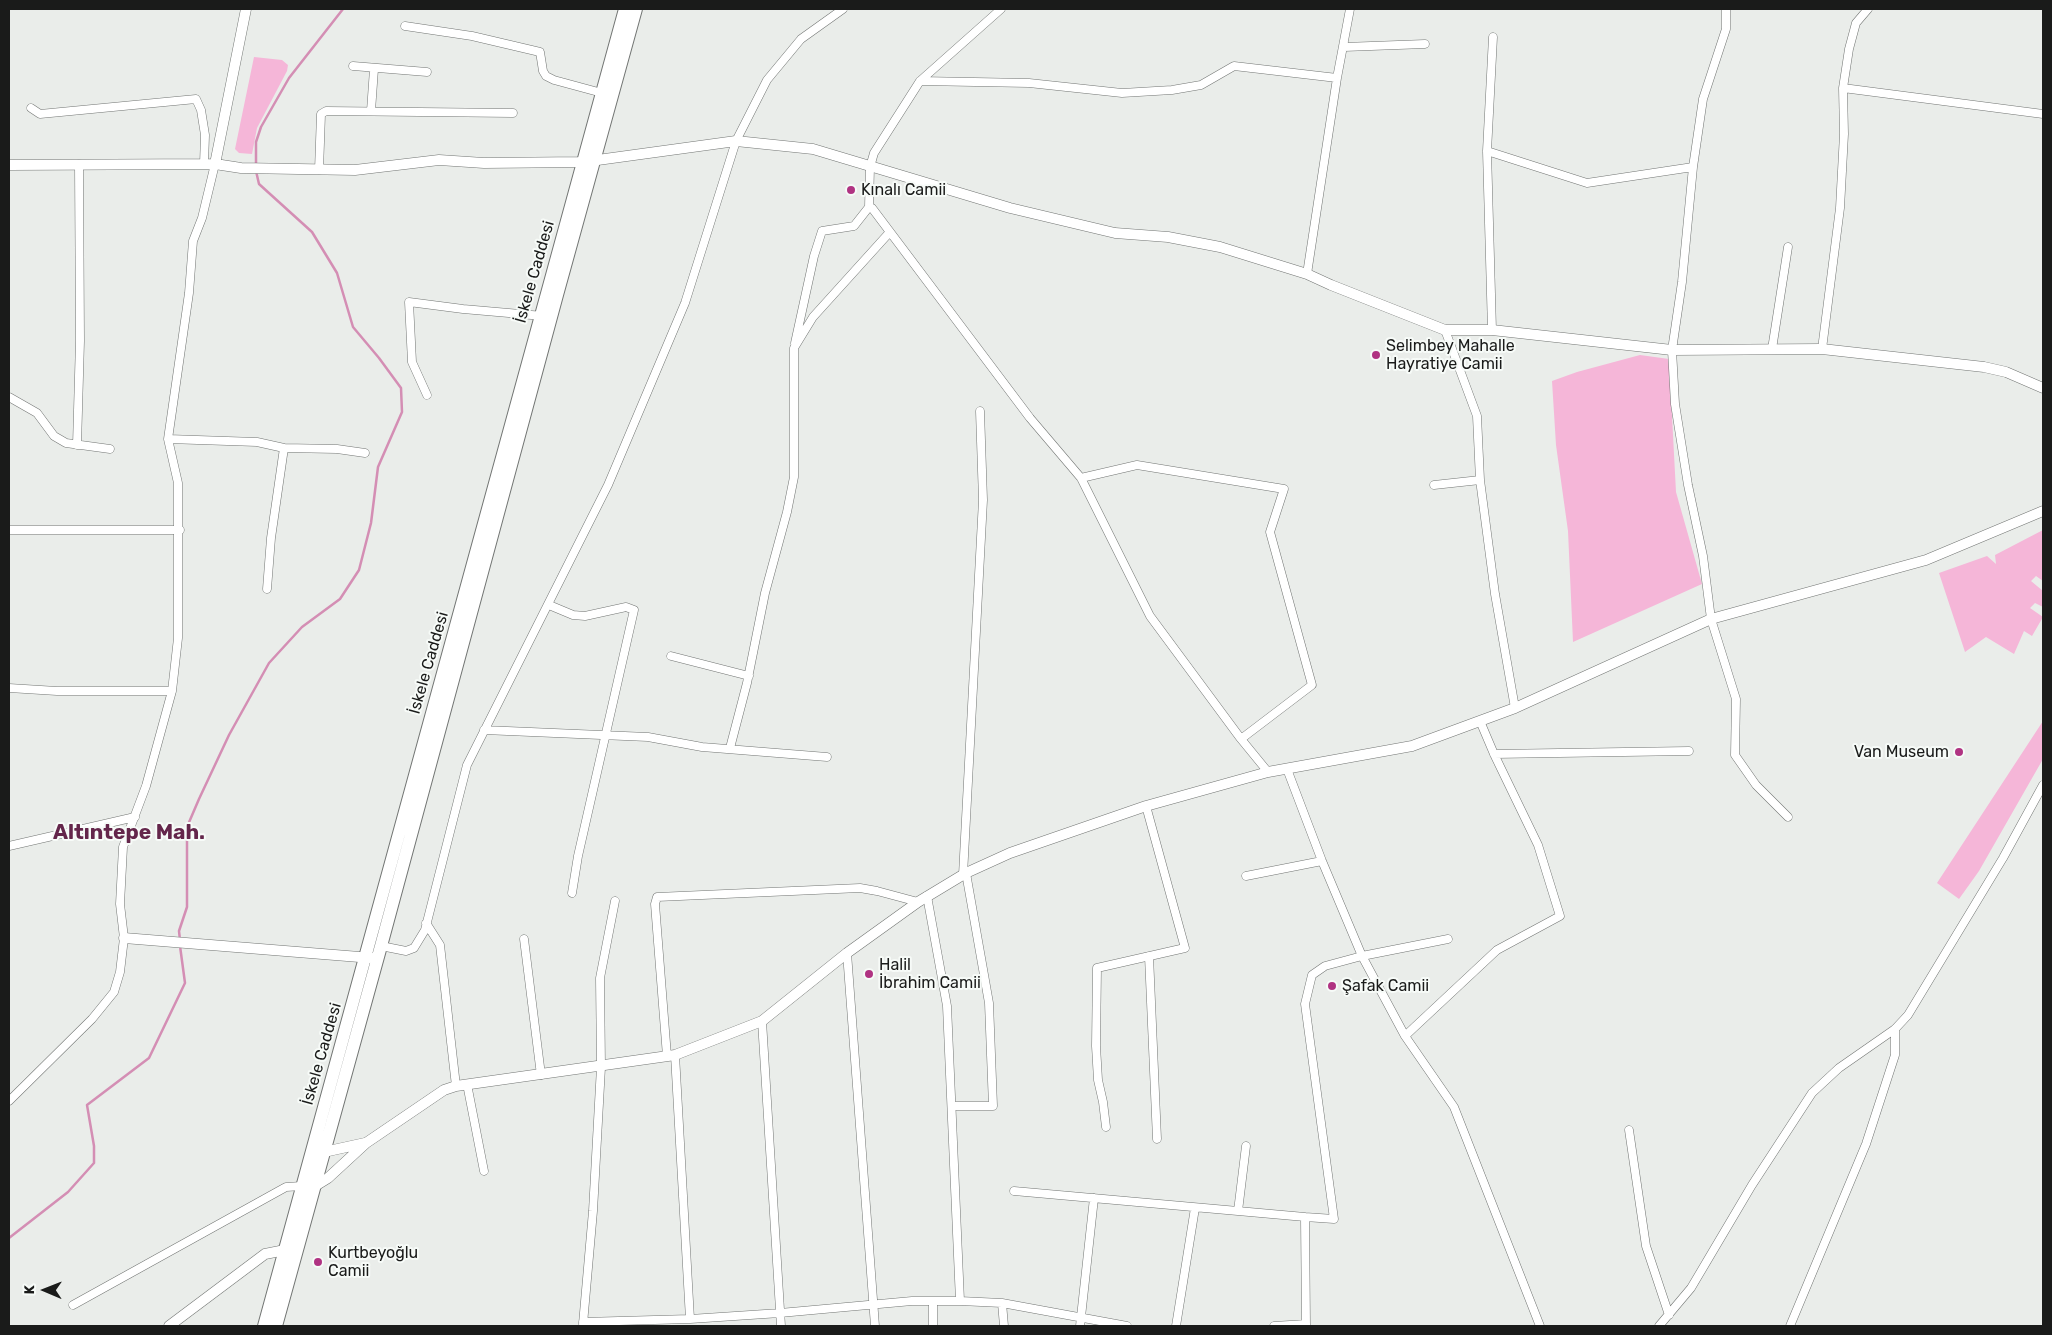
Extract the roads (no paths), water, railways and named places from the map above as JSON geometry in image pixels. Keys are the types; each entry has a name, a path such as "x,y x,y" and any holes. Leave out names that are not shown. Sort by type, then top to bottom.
{"main road":[{"name":"İskele Caddesi","path":"264,1326 302,1186 375,954 491,500 589,162 602,94 625,9"},
{"path":"589,162 636,9"},
{"path":"276,1326 315,1186 545,316"}],"street":[{"path":"9,1101 92,1019 114,992 120,972 124,938 120,904 124,847 146,786 172,691 178,638 180,530 178,484 168,439 193,242 202,218 210,164 246,9"},
{"path":"730,748 749,676 765,593 787,512 794,477 794,348 814,256 822,231 854,226 869,207 870,168 874,153 920,81 1001,9"},
{"path":"1308,274 1337,78 1350,9"},
{"path":"1726,9 1726,29 1703,99 1692,167 1682,282 1672,350 1675,404 1688,485 1703,556 1710,619 1736,699 1735,755 1756,785 1788,816"},
{"path":"1822,349 1840,208 1844,134 1843,88 1849,49 1856,23 1868,9"},
{"path":"124,938 375,954 406,951 414,948 420,940 426,923 467,765 608,485 685,302 736,141 767,80 801,39 840,10"},
{"path":"405,26 472,36 540,52 543,71 546,76 602,94"},
{"path":"1492,330 1487,150 1493,37"},
{"path":"1344,47 1425,44"},
{"path":"353,66 427,72"},
{"path":"920,81 1029,83 1122,93 1172,90 1201,85 1234,66 1337,78"},
{"path":"371,111 374,69"},
{"path":"1843,88 2043,114"},
{"path":"31,108 40,114 196,99 201,110 210,164"},
{"path":"319,170 321,114 326,111 513,112"},
{"path":"9,165 210,164 241,168 355,170 439,160 484,163 589,162 736,141 813,149 870,168 1010,208 1115,232 1168,237 1220,247 1308,274 1444,330 1492,330 1672,350 1822,349 1984,367 2006,372 2043,388"},
{"path":"1487,150 1587,183 1692,167"},
{"path":"78,445 80,341 79,164"},
{"path":"869,207 872,208 1030,418 1081,478 1150,616 1241,740 1268,772"},
{"path":"794,348 813,318 889,232"},
{"path":"1772,349 1788,247"},
{"path":"427,395 412,362 408,302 545,316"},
{"path":"1444,330 1478,416 1480,480 1495,594 1514,708"},
{"path":"9,396 37,413 54,436 66,443 110,449"},
{"path":"952,1106 993,1106 989,1002 964,874 983,500 980,411"},
{"path":"168,439 257,442 284,448 337,449 365,453"},
{"path":"267,589 270,538 284,448"},
{"path":"1081,478 1137,465 1284,489 1270,532 1312,685 1241,740"},
{"path":"1434,485 1480,480"},
{"path":"315,1186 328,1178 366,1143 444,1090 461,1085 671,1056 762,1021 847,953 923,899 964,874 1010,853 1146,806 1268,772 1412,746 1514,708 1710,619 1926,560 2043,511"},
{"path":"9,530 180,530"},
{"path":"549,605 561,612 579,616 626,607 634,610 578,856 572,893"},
{"path":"671,656 749,676"},
{"path":"9,688 57,691 172,691"},
{"path":"1405,1036 1497,950 1560,916 1538,845 1480,721"},
{"path":"484,730 648,736 702,747 827,757"},
{"path":"1494,754 1689,751"},
{"path":"1287,769 1322,861 1362,956 1405,1036 1454,1106 1540,1326"},
{"path":"1659,1326 1691,1288 1752,1185 1812,1093 1839,1068 1895,1029 1908,1015 2003,858 2043,785"},
{"path":"1106,1127 1098,1080 1096,1046 1097,968 1185,948 1146,806"},
{"path":"9,846 135,817"},
{"path":"1246,876 1322,861"},
{"path":"690,1319 671,1056 655,904 657,896 860,888 923,899"},
{"path":"923,899 947,1006 960,1301"},
{"path":"614,901 600,978 601,1066 593,1211 583,1324 780,1314 912,1301 960,1301 1002,1303 1080,1322 1127,1326"},
{"path":"426,923 440,944 461,1085 484,1171"},
{"path":"524,938 541,1075"},
{"path":"1014,1191 1334,1219 1305,1004 1312,975 1326,966 1362,956 1448,938"},
{"path":"847,953 875,1326"},
{"path":"1149,956 1157,1139"},
{"path":"762,1021 781,1326"},
{"path":"1790,1326 1866,1144 1895,1055 1895,1029"},
{"path":"1629,1130 1646,1246 1669,1315"},
{"path":"324,1152 366,1143"},
{"path":"1238,1211 1246,1146"},
{"path":"73,1305 286,1187 302,1186"},
{"path":"1080,1322 1094,1198"},
{"path":"1176,1326 1195,1208"},
{"path":"1274,1326 1306,1325 1305,1217"},
{"path":"169,1326 265,1254 284,1250"},
{"path":"933,1301 933,1326"},
{"path":"1002,1303 1004,1326"}],"waterway":[{"path":"256,166 256,142 261,127 289,78 343,9"},
{"path":"180,940 179,931 187,907 187,827 229,735 269,663 302,627 340,599 359,570 371,523 378,467 402,412 401,388 353,327 337,273 312,232 259,184 256,171"},
{"path":"9,1238 68,1192 94,1163 94,1146 87,1105 149,1058 185,983 180,946"}],"place":[{"name":"Kınalı Camii","path":"851,190"},
{"name":"Selimbey Mahalle Hayratiye Camii","path":"1376,355"},
{"name":"Van Museum","path":"1959,752"},
{"name":"Halil İbrahim Camii","path":"869,974"},
{"name":"Şafak Camii","path":"1332,986"},
{"name":"Kurtbeyoğlu Camii","path":"318,1262"}],"district":[{"name":"Altıntepe Mah.","path":"129,833"}]}
